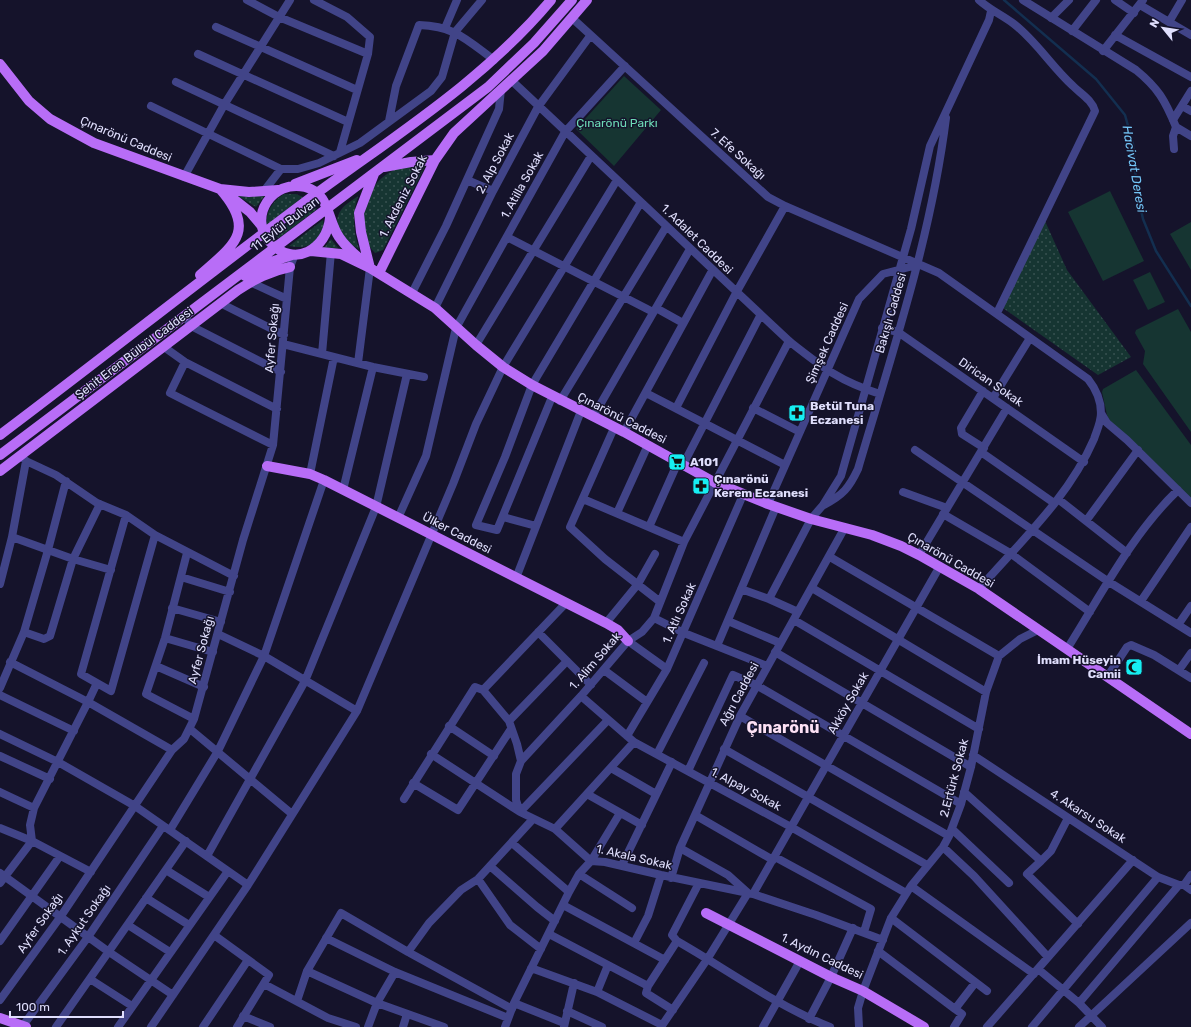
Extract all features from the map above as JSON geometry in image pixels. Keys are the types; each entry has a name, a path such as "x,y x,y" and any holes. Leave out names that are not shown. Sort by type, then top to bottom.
{"main road":[{"name":"11 Eylül Bulvarı","path":"0,435 149,322 263,230 318,193 421,119 494,60 529,25 551,0"},
{"name":"11 Eylül Bulvarı","path":"0,455 274,247 329,213 378,170 488,87 534,43 572,0"},
{"name":"1. Akdeniz Sokak","path":"374,271 435,160 454,132 543,51 587,0"},
{"name":"Çınarönü Caddesi","path":"0,64 29,101 50,120 94,143 220,189"},
{"path":"220,189 249,192 278,190 375,152"},
{"path":"374,271 361,232 359,213 378,170 411,162 435,160"},
{"path":"293,185 306,187 318,193 329,213 338,236 348,249 374,271"},
{"path":"220,189 250,212 274,247 294,254"},
{"path":"149,322 233,245 238,237 238,215 232,203 220,189"},
{"path":"263,230 262,215 264,205 270,196 278,190"},
{"path":"310,251 319,245 325,237 329,228 329,213"},
{"path":"209,297 268,263 294,254 310,251 341,254 374,271"},
{"name":"Şehit Eren Bülbül Caddesi","path":"0,471 23,458 220,303 250,282 275,270 290,267"},
{"name":"Çınarönü Caddesi","path":"374,271 435,308 476,346 532,385 556,399 624,432 714,482 772,506 844,529 872,535 901,546 940,566 979,589 1191,734"},
{"name":"Ülker Caddesi","path":"267,466 310,474 324,480 606,623 618,630 628,641"},
{"name":"1. Aydın Caddesi","path":"706,912 831,977 863,991 919,1026"},
{"path":"0,1018 22,1027 26,1027"}],"street":[{"path":"247,0 279,17 368,54"},
{"path":"184,177 224,105 290,0"},
{"path":"314,0 347,17 370,37 368,54 337,154"},
{"path":"445,28 457,0"},
{"path":"151,106 281,169 298,169 319,163 360,143 388,121 431,91 442,77 455,32 482,0"},
{"path":"979,0 991,11 1014,24 1066,80 1094,104 1095,111 997,313"},
{"path":"1023,0 1103,51 1136,70 1151,82 1161,94 1175,124 1191,136"},
{"path":"1051,18 1069,0"},
{"path":"1072,31 1096,0"},
{"path":"1115,0 1134,13"},
{"path":"1169,22 1182,0"},
{"path":"1103,51 1134,13 1141,2 1169,22 1191,35"},
{"name":"Bakışlı Caddesi","path":"769,599 811,519 823,506 841,476 911,229 930,146 948,110 964,69 989,20 991,11"},
{"name":"7. Efe Sokağı","path":"572,18 756,187 785,206 903,256 917,265 939,273 997,313 1088,380 1096,389 1101,413"},
{"path":"388,121 396,86 420,25 438,26 455,32 494,60"},
{"path":"216,27 357,90"},
{"path":"1115,35 1191,77"},
{"name":"2. Alp Sokak","path":"435,308 493,191 538,107 590,36"},
{"path":"198,54 348,122"},
{"name":"1. Atilla Sokak","path":"398,518 426,456 456,328 565,132 625,66"},
{"name":"1. Adalet Caddesi","path":"511,80 712,271 789,341 827,371 865,389 880,394"},
{"path":"176,82 224,105 337,154"},
{"path":"412,293 467,180 499,109 501,89"},
{"path":"1174,149 1173,136 1175,124 1182,106 1191,91"},
{"path":"1182,106 1191,111"},
{"name":"Bakışlı Caddesi","path":"823,506 840,496 851,484 858,469 917,265 940,167 948,110"},
{"path":"476,346 591,156"},
{"path":"264,191 281,169"},
{"path":"467,180 493,191"},
{"path":"151,1027 248,885 357,712 453,484 476,424 503,366 617,180"},
{"path":"641,202 532,385 476,524 497,530 556,399 623,297 666,226"},
{"path":"676,408 736,293 785,206"},
{"path":"507,237 623,297 683,323"},
{"path":"592,417 690,249"},
{"path":"322,354 331,252"},
{"name":"Ayfer Sokağı","path":"0,1000 61,916 172,750 184,738 194,719 243,540 274,445 290,267 294,254"},
{"name":"Şimşek Caddesi","path":"717,646 741,589 772,506 785,465 860,299 883,274 917,265"},
{"path":"358,363 374,271"},
{"path":"624,432 712,271"},
{"path":"250,282 287,299"},
{"path":"220,303 284,335"},
{"path":"185,315 191,326 281,372"},
{"path":"649,527 680,463 704,423 760,316"},
{"name":"Dirican Sokak","path":"882,328 898,332 1084,462"},
{"path":"993,398 1030,338"},
{"name":"1. Alim Sokak","path":"521,761 591,685 628,641 642,632 654,618 659,601 684,542 789,341"},
{"path":"283,344 358,363 424,377"},
{"path":"164,347 185,362 277,409"},
{"path":"310,474 334,357"},
{"path":"185,362 170,393 274,445"},
{"path":"343,490 373,366"},
{"path":"208,856 252,780 305,681 376,507 407,374"},
{"path":"984,392 961,428 962,434 1086,521 1127,553"},
{"path":"646,393 785,465"},
{"path":"753,408 800,432"},
{"path":"919,555 1008,408"},
{"path":"516,578 581,411"},
{"path":"1101,413 1107,423 1138,450 1191,503"},
{"path":"979,589 1056,501 1084,462 1100,424 1101,413"},
{"path":"614,428 570,528 659,601"},
{"path":"617,513 648,445"},
{"path":"915,450 1109,582 1191,633"},
{"path":"1086,521 1138,450"},
{"path":"0,584 12,537 23,458 66,481 100,504 126,515 155,535 234,576"},
{"name":"1. Aykut Sokağı","path":"22,1027 166,828 218,751 264,656 324,480"},
{"path":"0,688 24,632 66,481"},
{"path":"1067,649 1127,553 1166,502 1178,490"},
{"path":"903,492 945,511 1010,553 1090,612"},
{"name":"1. Atlı Sokak","path":"627,736 667,669 744,494"},
{"path":"583,500 684,542"},
{"path":"24,632 44,639 50,636 73,559 100,504"},
{"path":"126,515 81,674 111,690 155,535"},
{"path":"502,517 536,526"},
{"path":"1141,601 1191,528"},
{"name":"Ağrı Caddesi","path":"671,878 680,848 740,716 756,684 830,557 844,529"},
{"path":"12,537 73,559 111,570"},
{"path":"187,552 165,638 146,694 194,719"},
{"path":"606,623 638,584 655,554"},
{"path":"830,557 999,656 1020,639 1038,630"},
{"name":"Akköy Sokak","path":"662,1026 774,859 940,566"},
{"path":"181,577 230,592"},
{"path":"812,588 986,692"},
{"path":"741,589 769,599 881,671 979,729"},
{"path":"483,690 566,603"},
{"path":"1178,625 1191,606"},
{"path":"172,608 221,622"},
{"path":"654,618 684,633 767,666"},
{"path":"728,621 780,643"},
{"path":"538,632 591,685"},
{"path":"218,634 264,656 357,712"},
{"path":"165,638 213,652"},
{"path":"628,641 667,669"},
{"path":"1108,676 1127,647 1131,645 1154,655 1191,678"},
{"path":"775,652 971,767"},
{"path":"1179,670 1191,653"},
{"name":"2.Ertürk Sokak","path":"859,1027 858,1008 891,918 911,886 943,847 961,804 971,767 986,692 999,656"},
{"path":"413,783 458,810 494,756 510,725 566,661"},
{"path":"10,662 88,702 172,750"},
{"path":"657,754 704,663"},
{"path":"156,666 204,687"},
{"path":"604,670 647,702"},
{"path":"688,771 734,675 756,684 961,804"},
{"path":"97,683 50,779 34,808 30,825 32,841 2,878 32,896 109,952 173,995"},
{"path":"404,799 431,754 475,687 483,690 510,725 521,761 516,774 515,785 516,800 520,812 608,720"},
{"path":"0,695 74,731"},
{"name":"1. Alpay Sokak","path":"581,696 634,742 791,827 906,893"},
{"path":"740,716 950,832 1009,883"},
{"path":"449,726 494,756"},
{"path":"190,729 292,814"},
{"path":"0,734 58,762 135,806 248,885"},
{"path":"556,830 634,742"},
{"path":"724,749 927,865"},
{"name":"1. Akala Sokak","path":"431,754 520,812 556,830 591,861 622,865 661,876 750,894 853,928 883,940"},
{"name":"4. Akarsu Sokak","path":"973,755 1158,877 1182,885 1191,890"},
{"path":"0,756 50,779"},
{"path":"622,865 672,762"},
{"path":"611,768 656,794"},
{"path":"0,792 34,808"},
{"path":"964,792 1041,861"},
{"path":"587,794 642,825"},
{"path":"505,1027 531,968 569,892 579,874 591,861 620,813"},
{"path":"695,815 774,859 871,909 864,932"},
{"path":"1068,818 1051,851 1027,874 1078,924"},
{"path":"408,952 435,918 461,890 478,879 533,819"},
{"path":"0,828 32,841 91,872"},
{"path":"56,1027 186,841"},
{"path":"512,843 569,892"},
{"path":"943,847 974,876 1048,957"},
{"path":"680,848 728,875 750,894"},
{"path":"0,941 60,856"},
{"path":"987,1027 1133,860"},
{"path":"490,866 555,921"},
{"path":"166,870 209,897"},
{"path":"118,1027 228,870"},
{"path":"579,874 632,908"},
{"path":"1079,1003 1191,875"},
{"path":"634,943 648,916 661,876"},
{"path":"1032,1027 1158,877"},
{"path":"478,879 510,925 541,949"},
{"path":"699,883 672,935 677,941 708,958 778,1003 809,1019 830,1027"},
{"path":"911,886 1064,990 1102,1027"},
{"path":"146,898 189,925"},
{"path":"563,905 665,960"},
{"path":"297,1001 307,971 341,913 408,952 513,1006 564,1025 574,983"},
{"path":"891,918 987,992"},
{"path":"1079,1027 1191,923"},
{"path":"128,925 170,952"},
{"path":"809,1019 831,977 853,928"},
{"path":"549,934 648,986"},
{"path":"214,935 269,975 237,1027"},
{"path":"326,938 396,972 508,1018"},
{"path":"673,1010 646,993 648,986 677,941"},
{"path":"878,951 962,1014 954,1027"},
{"path":"203,1027 248,960"},
{"path":"763,1027 778,1003 800,961"},
{"path":"597,992 608,965"},
{"path":"531,968 597,992 662,1026"},
{"path":"307,971 377,1003 444,1027"},
{"path":"368,1027 377,1003 396,972"},
{"path":"90,979 132,1006"},
{"path":"955,1009 976,983"},
{"path":"264,984 328,1018 356,1027"},
{"path":"567,1011 602,1027"},
{"path":"403,1027 407,1014"},
{"path":"243,1016 270,1027"}],"green space":[{"name":"Çınarönü Parkı","path":"624,76 661,110 614,166 576,129"},
{"path":"426,164 383,250 375,253 368,243 364,232 363,221 364,209 374,186 382,178 396,169"},
{"path":"1110,191 1144,261 1103,281 1068,212"},
{"path":"266,194 256,207 238,196"},
{"path":"284,194 296,194 303,197 266,226 270,207"},
{"path":"358,196 354,222 355,236 359,249 344,238 338,227 337,221 341,210"},
{"path":"312,206 317,209 279,238 273,235"},
{"path":"323,220 324,228 322,234 315,243 303,247 289,246"},
{"path":"1045,221 1067,270 1131,357 1098,375 1003,308"},
{"path":"1191,222 1191,270 1170,234"},
{"path":"331,239 338,248 324,248"},
{"path":"1150,272 1165,302 1148,310 1133,280"},
{"path":"1178,309 1191,332 1191,432 1143,364 1145,351 1135,333 1136,330"},
{"path":"1136,370 1191,445 1191,499 1110,421 1107,415 1102,392 1103,389"}],"waterway":[{"name":"Hacivat Deresi","path":"1004,0 1096,79 1125,115 1133,144 1137,191 1143,219 1156,251 1191,306"}],"place":[{"name":"Betül Tuna Eczanesi","path":"797,413"},
{"name":"A101","path":"677,462"},
{"name":"Çınarönü Kerem Eczanesi","path":"701,486"},
{"name":"İmam Hüseyin Camii","path":"1134,667"}],"district":[{"name":"Çınarönü","path":"783,727"}]}
